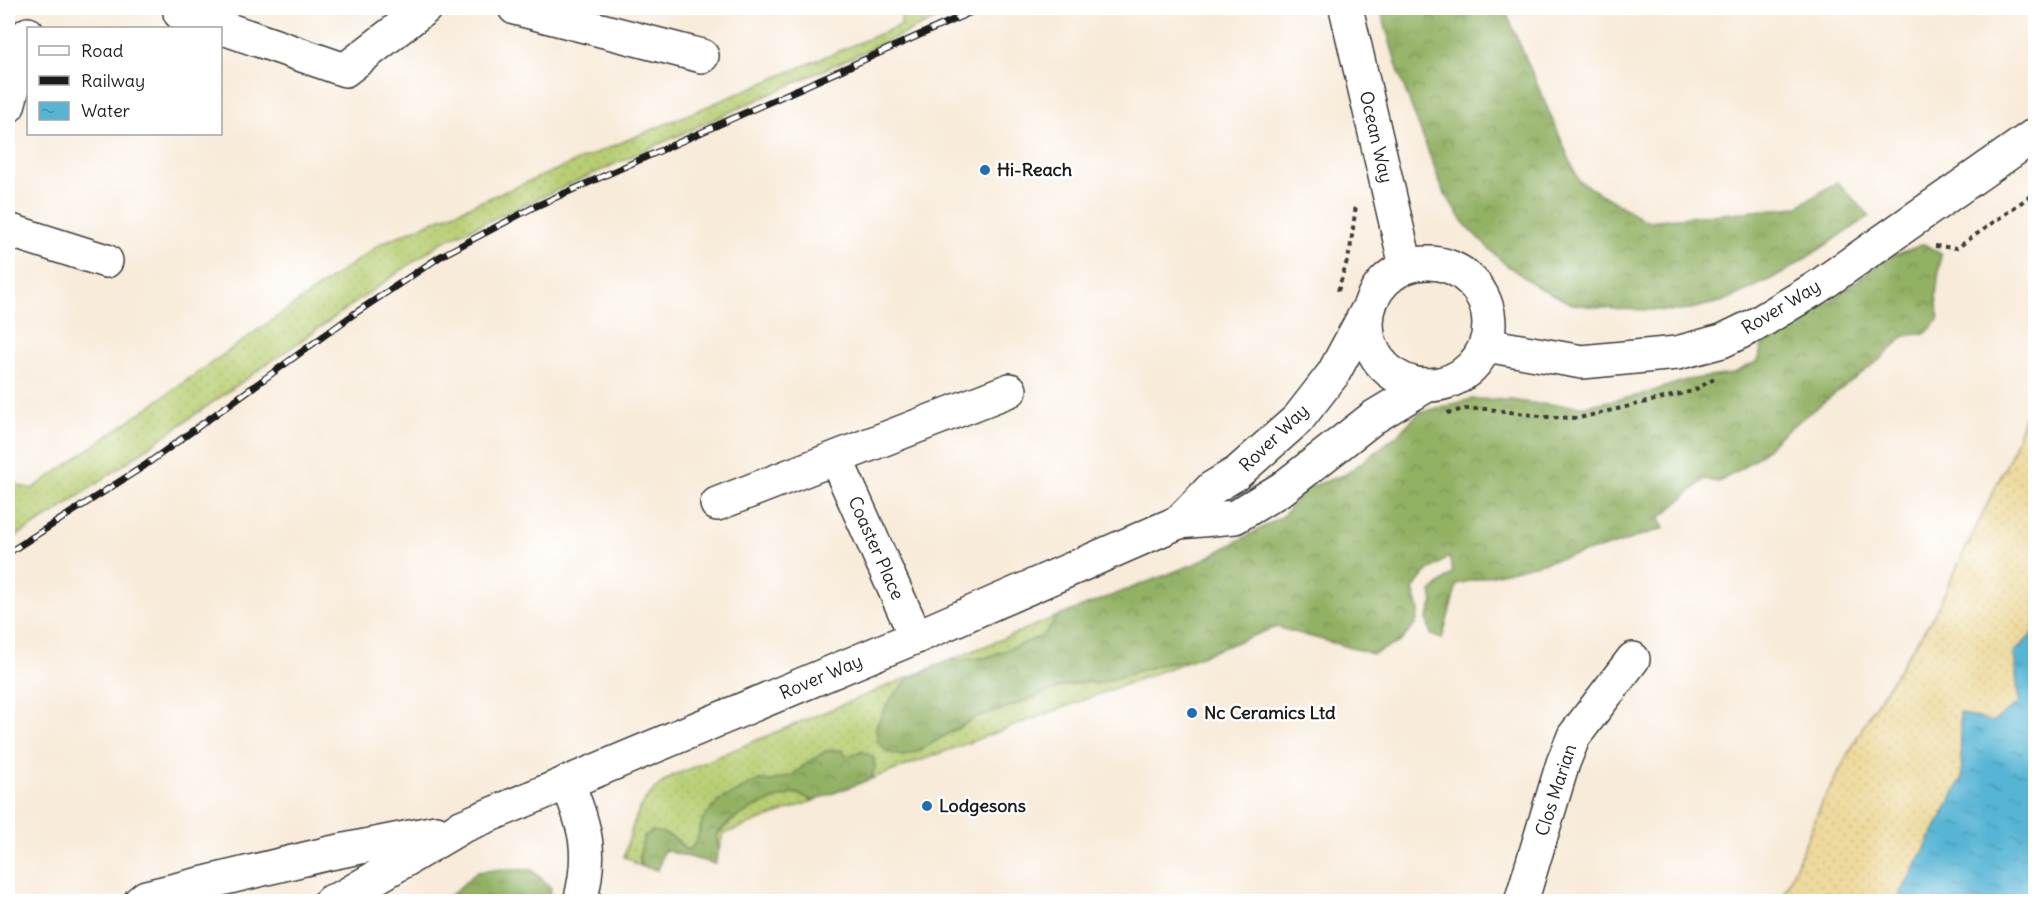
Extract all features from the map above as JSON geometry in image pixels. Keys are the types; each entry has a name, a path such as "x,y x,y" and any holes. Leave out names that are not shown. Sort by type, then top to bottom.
{"street":[{"path":"30,27 36,8"},
{"path":"182,8 180,13 221,27"},
{"path":"222,28 345,70 425,8"},
{"path":"515,8 702,56"},
{"name":"Ocean Way","path":"1346,8 1406,266"},
{"path":"8,106 27,38"},
{"name":"Rover Way","path":"1486,345 1582,362 1677,353 1722,341 1755,325 1816,288 2036,134"},
{"path":"8,230 106,261"},
{"path":"1426,262 1446,264 1464,273 1478,288 1487,305 1490,325 1486,345 1477,362 1463,374 1446,383 1427,385 1408,382 1392,373 1378,360 1370,343 1367,324 1369,306 1377,289 1390,275 1406,266 1426,262"},
{"name":"Rover Way","path":"1179,522 1212,489 1244,467 1298,419 1333,374 1369,306"},
{"name":"Rover Way","path":"461,827 916,637 1179,522 1234,516 1283,488 1374,417 1427,385"},
{"path":"717,504 1010,390"},
{"name":"Coaster Place","path":"836,459 916,637"},
{"name":"Clos Marian","path":"1521,902 1563,763 1574,736 1633,659"},
{"path":"567,782 585,832 588,858 580,902"},
{"path":"140,902 146,897 330,853 461,827"},
{"path":"330,902 343,897 461,827"}],"path":[{"path":"1336,300 1350,251 1357,193"}],"green space":[{"path":"902,8 961,8 442,242 53,514 8,541 8,483 32,489 382,243 901,25"},
{"path":"1380,8 1504,8 1579,181 1646,221 1797,207 1837,182 1870,216 1780,275 1724,301 1682,311 1615,309 1572,304 1538,287 1505,264 1467,227 1443,191 1400,76"},
{"path":"1924,244 1941,254 1936,296 1939,320 1926,333 1904,336 1882,358 1783,433 1759,456 1739,470 1719,482 1704,480 1660,518 1664,528 1614,545 1457,584 1442,639 1431,635 1427,619 1433,602 1431,592 1453,572 1449,557 1424,574 1413,589 1419,610 1416,624 1400,642 1373,654 1276,627 1188,661 1168,662 1096,684 1086,682 1063,686 1001,710 978,716 919,751 903,756 887,752 877,740 876,727 883,712 892,697 909,679 948,661 985,658 1043,636 1058,616 1197,563 1282,517 1305,489 1346,474 1396,436 1419,413 1472,399 1584,406 1641,395 1686,380 1732,374 1758,361 1762,345 1777,331 1820,309 1887,258"},
{"path":"1058,616 1043,636 985,658 948,661"},
{"path":"948,661 887,752 903,756 919,751 978,716 1001,710 1063,686 1086,682 1096,684 1168,662 1188,661 871,779 875,767 848,757 810,761 793,775 771,781 759,780 703,819 697,839 691,849 684,849 678,840 653,831 644,837 639,858 641,866 624,857 634,821 644,802 651,793 672,776"},
{"path":"841,750 848,757 863,751 874,758 875,767 871,779 813,801 796,793 764,803 742,814 716,836 719,849 715,864 664,850 658,870 641,866 639,858 644,836 653,831 662,833 674,838 684,849 691,849 697,839 703,819 720,800 759,780 771,781 793,775 826,751"},
{"path":"797,793 813,801 723,834 719,849 716,837 732,821 764,803"},
{"path":"501,869 532,870 551,888 548,901 439,901 451,895 477,872"}],"sand":[{"path":"2035,389 2035,780 1988,901 1781,902 1821,805 1871,712 1933,617 2010,457"}],"water":[{"path":"2035,631 2035,901 1897,901 1962,779 1960,713 1992,722 2019,703 2014,653"}],"railway":[{"path":"8,553 144,466 354,314 441,256 534,207 980,8"}],"place":[{"name":"Hi-Reach","path":"985,170"},
{"name":"Nc Ceramics Ltd","path":"1192,713"},
{"name":"Lodgesons","path":"927,806"}]}
